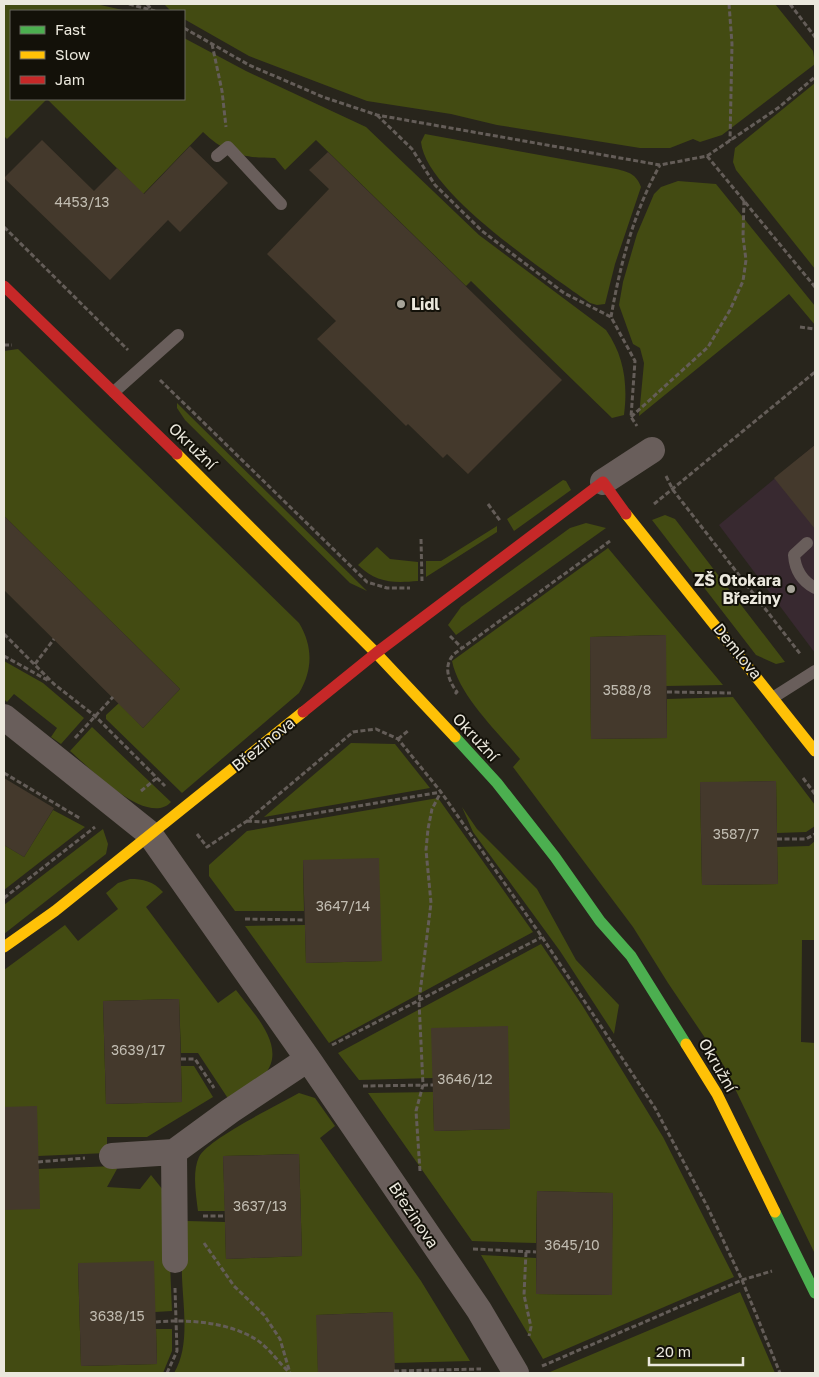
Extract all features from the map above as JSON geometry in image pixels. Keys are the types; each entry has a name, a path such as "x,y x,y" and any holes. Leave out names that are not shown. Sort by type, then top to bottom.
{"street":[{"name":"Okružní","path":"4,286 114,392 376,653 497,783 556,857 600,921 631,956 717,1094 815,1294"},
{"path":"376,653 603,482 652,450"},
{"name":"Demlova","path":"603,482 631,521 774,696 815,751"},
{"name":"Březinova","path":"4,947 55,911 376,653"},
{"name":"Březinova","path":"4,717 150,833 308,1059 479,1310 514,1371"},
{"path":"112,1156 174,1152 230,1111 308,1059"},
{"path":"174,1152 175,1260"}],"lane":[{"path":"217,156 228,147 281,204"},
{"path":"114,392 146,366 178,336"},
{"path":"807,543 794,555 795,564 805,582 815,588"},
{"path":"774,696 815,671"}],"path":[{"path":"129,4 150,10"},
{"path":"730,4 732,44 730,141"},
{"path":"790,4 815,37"},
{"path":"185,29 249,65 322,97 377,115 660,165 707,156 778,108 815,77"},
{"path":"212,44 222,92 228,147"},
{"path":"377,115 412,149 435,185 482,231 564,294 611,317 635,361 631,417 708,347 730,310 743,281 746,260 743,237 744,199"},
{"path":"707,156 815,287"},
{"path":"611,317 619,272 645,194 660,165"},
{"path":"4,226 367,582 387,588 408,589"},
{"path":"800,327 815,329"},
{"path":"4,345 12,345"},
{"path":"815,372 673,490 815,671"},
{"path":"421,538 422,570"},
{"path":"457,692 448,679 447,670 449,659 461,647 609,540 616,548"},
{"path":"4,634 54,684 95,716 158,777"},
{"path":"34,664 54,639"},
{"path":"4,656 54,684"},
{"path":"667,692 734,693 728,685"},
{"path":"56,759 113,697"},
{"path":"184,808 192,827 207,847 248,821 353,732 376,729 398,739 441,792 542,937 654,1108 707,1206 742,1280 780,1373"},
{"path":"797,770 815,794"},
{"path":"4,773 95,827 4,898"},
{"path":"248,821 264,822 441,792"},
{"path":"421,1178 416,1111 423,1084 419,1001 431,903 426,863 428,829 432,809 441,792"},
{"path":"777,839 806,840 815,834"},
{"path":"243,919 305,920"},
{"path":"308,1059 542,937"},
{"path":"180,1059 195,1059 230,1111"},
{"path":"355,1086 433,1084"},
{"path":"38,1162 112,1156"},
{"path":"175,1216 206,1245 234,1286 264,1315 280,1339 290,1373"},
{"path":"467,1249 536,1252"},
{"path":"526,1252 524,1295 531,1327 528,1342"},
{"path":"394,1371 514,1371 541,1367 742,1280 772,1270"},
{"path":"156,1322 176,1320 241,1331 259,1342 290,1373"},
{"path":"167,1373 176,1351 176,1320"}],"shaded area":[{"name":"ZŠ Otokara Březiny","path":"815,445 815,653 719,525"}],"green space":[{"path":"4,4 96,4 123,10 10,10 10,100 46,100 7,139 4,136"},
{"path":"164,4 775,4 813,51 815,64 722,135 700,142 693,139 670,148 640,148 497,125 451,114 367,101 249,56 185,20 185,10 170,10"},
{"path":"185,39 246,71 366,127 479,235 606,330 621,360 625,381 624,415 612,418 471,281 466,286 316,140 285,170 275,158 244,156 227,150 203,132 120,218 136,187 48,100 185,100"},
{"path":"815,83 815,269 736,170 733,162 735,148"},
{"path":"425,134 616,169 633,175 641,187 615,264 605,304 597,305 590,303 519,252 466,207 444,184 428,162 421,142"},
{"path":"678,181 716,184 815,306 815,325 789,294 639,416 644,363 640,348 633,344 619,305 623,282 637,234 654,194 661,187"},
{"path":"18,349 299,623 307,640 310,658 309,667 299,693 182,793 106,719 106,715 119,703 143,728 180,689 4,516 4,351"},
{"path":"177,403 367,591 350,583 185,420 177,408"},
{"path":"563,480 566,481 571,490 514,531 507,519"},
{"path":"665,515 675,519 785,662 776,664 756,655 652,520"},
{"path":"586,523 606,528 456,635 448,625 461,607 570,528"},
{"path":"497,526 497,532 426,577 426,561 441,561"},
{"path":"377,547 390,559 418,562 418,581 393,582 385,580 371,575 358,565"},
{"path":"608,548 723,685 666,686 665,635 590,637 591,739 667,738 667,699 733,697 815,805 815,826 806,832 777,833 776,781 700,783 702,885 778,884 777,847 809,846 815,841 815,940 802,940 801,1042 815,1043 815,1254 724,1066 633,927 513,767 520,759 480,713 462,687 452,661"},
{"path":"4,661 43,683 84,718 61,744 51,737 57,728 14,694 7,702 4,699"},
{"path":"92,727 171,802 161,808 148,807 134,802 104,781 70,751"},
{"path":"351,743 395,744 430,788 264,817"},
{"path":"438,798 533,932 329,1043 245,926 305,925 306,963 382,961 303,860 304,911 235,911 209,876 209,865 247,831"},
{"path":"462,807 477,829 537,889 576,960 619,1005 614,1034 560,951 473,832"},
{"path":"53,810 85,827 4,890 4,845 24,857"},
{"path":"103,829 108,844 106,854 4,934 4,905"},
{"path":"130,879 148,881 163,892 146,907 218,1003 236,990 265,1030 272,1053 271,1064 261,1079 229,1100 198,1053 181,1053 179,999 103,1001 106,1104 182,1102 181,1066 194,1066 213,1097 147,1137 107,1137 107,1153 38,1156 38,1169 115,1166 117,1169 107,1187 140,1189 151,1175 163,1190 168,1216 172,1311 155,1312 78,1263 81,1366 157,1364 156,1329 172,1329 172,1351 163,1373 4,1373 4,970 65,925 78,941 118,909 106,893 118,883"},
{"path":"541,944 582,1005 663,1137 734,1277 543,1359 481,1255 536,1258 536,1294 611,1295 613,1193 537,1191 536,1243 472,1241 368,1093 433,1092 434,1131 510,1129 433,1078 359,1080 338,1053"},
{"path":"299,1093 315,1098 335,1126 320,1138 421,1281 470,1361 394,1363 392,1312 317,1315 318,1373 174,1373 180,1361 183,1347 182,1260 187,1221 225,1222 226,1259 302,1256 299,1154 223,1156 225,1211 198,1211 195,1184 199,1157 215,1141"},
{"path":"740,1292 775,1373 550,1372"}],"building":[{"path":"42,140 94,191 117,168 144,194 190,146 228,183 180,232 168,220 110,280 4,178"},
{"name":"Lidl","path":"328,152 562,380 468,474 447,454 443,458 408,424 406,426 317,339 336,321 267,254 329,189 309,170"},
{"path":"815,445 815,529 774,478"},
{"path":"4,516 180,689 143,728 4,590"},
{"path":"666,635 667,738 591,739 590,637"},
{"path":"4,778 54,808 24,857 4,845"},
{"path":"776,781 778,884 702,885 700,782"},
{"path":"379,858 382,961 306,963 303,860"},
{"path":"179,999 182,1102 106,1104 103,1001"},
{"path":"508,1026 510,1129 434,1131 431,1028"},
{"path":"37,1106 40,1209 4,1210 4,1107"},
{"path":"299,1154 302,1256 226,1259 223,1156"},
{"path":"537,1191 613,1193 612,1295 536,1294"},
{"path":"154,1261 157,1364 81,1366 78,1263"},
{"path":"393,1312 395,1373 318,1373 316,1315"}],"traffic: fast":[{"path":"455,737 497,783 555,857 600,921 631,956 686,1044"},
{"path":"775,1212 815,1293"}],"traffic: slow":[{"path":"177,454 376,653 455,737"},
{"path":"626,514 815,751"},
{"path":"4,947 55,911 303,712"},
{"path":"686,1044 717,1094 775,1212"}],"traffic: jam":[{"path":"4,286 177,454"},
{"path":"303,712 376,653 603,482 626,514"}],"place":[{"name":"Lidl","path":"401,304"},
{"name":"ZŠ Otokara Březiny","path":"791,589"}]}
